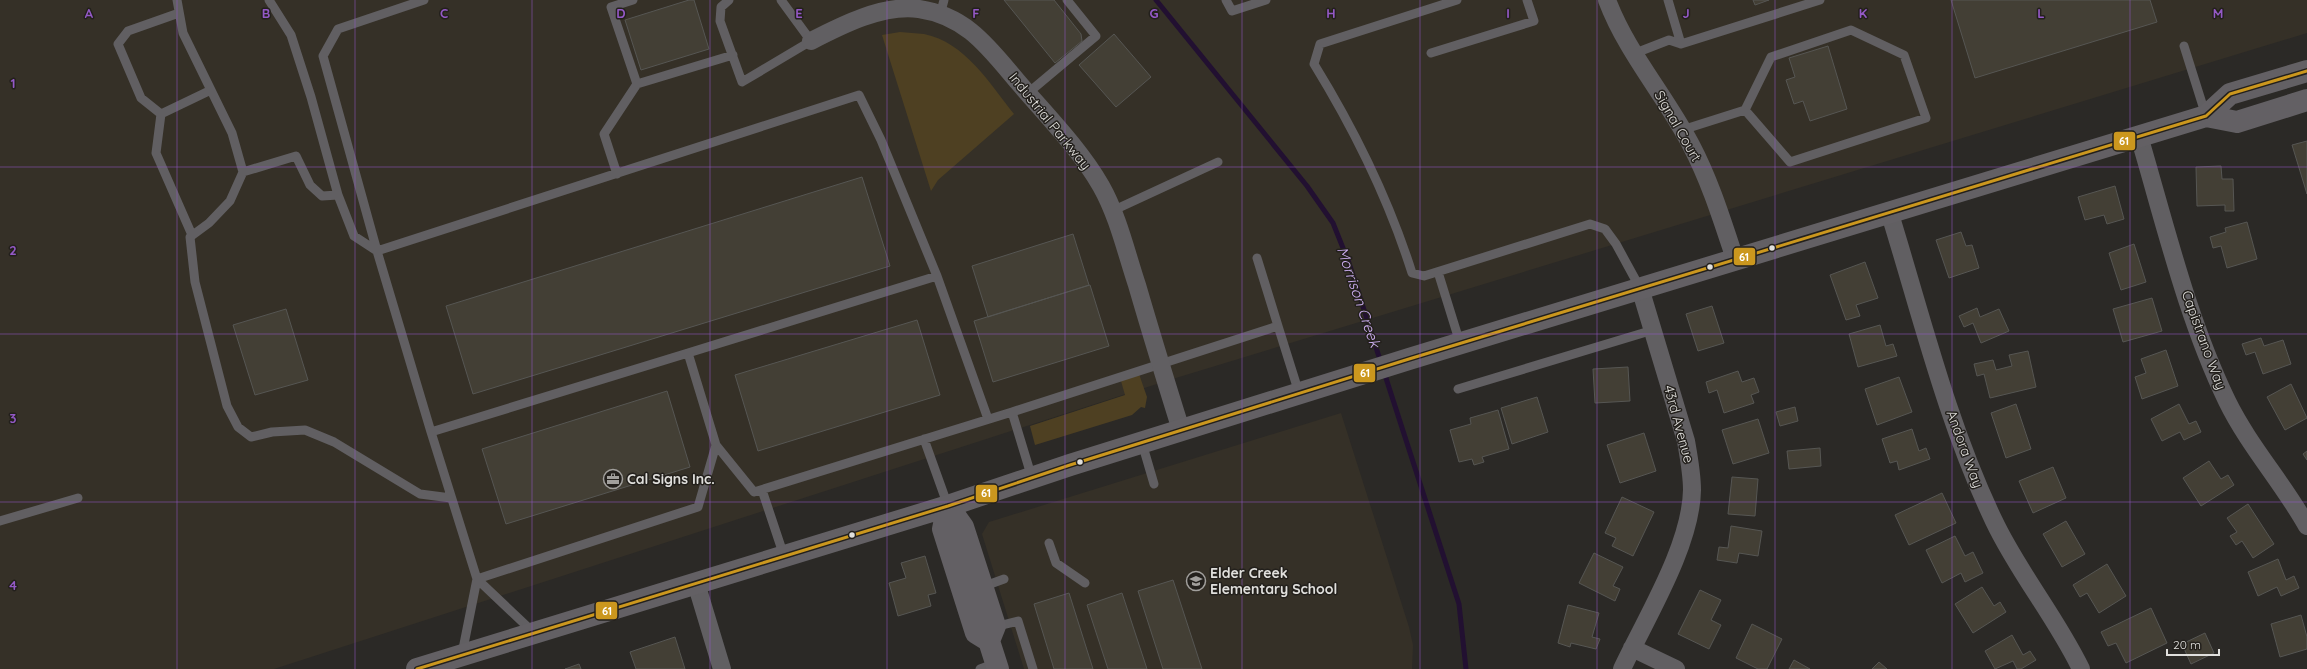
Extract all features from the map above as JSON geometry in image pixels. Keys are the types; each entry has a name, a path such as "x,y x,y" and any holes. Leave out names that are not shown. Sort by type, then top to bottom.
{"main road":[{"path":"418,669 464,662 534,633 948,506 1181,430 1460,343 2206,116 2230,94 2307,71"},
{"path":"2206,116 2237,122 2307,100"},
{"path":"948,506 963,527 982,587 991,667"},
{"path":"948,506 943,529 987,634"}],"street":[{"name":"Signal Court","path":"1607,0 1633,54 1682,130 1713,191 1735,259"},
{"name":"Industrial Parkway","path":"811,41 832,30 887,10 942,7 953,19 974,32 1086,162 1102,188 1120,232 1181,430"},
{"name":"Capistrano Way","path":"2139,136 2210,365 2228,403 2249,439 2296,506 2307,526"},
{"name":"Andora Way","path":"1888,212 1974,478 2010,549 2048,608 2081,669"},
{"name":"43rd Avenue","path":"1622,669 1680,547 1688,519 1692,490 1691,464 1686,442 1640,288"},
{"path":"696,583 722,669"},
{"path":"1632,648 1676,669"}],"lane":[{"path":"177,0 183,33 232,133 243,172 230,201 209,222 190,237 195,282 206,326 227,406 238,427 251,437 272,432 305,430 334,442 420,494 451,498"},
{"path":"269,0 291,35 311,97 338,195 354,236 377,251"},
{"path":"424,0 338,29 322,56 430,432 477,579 464,662"},
{"path":"633,0 612,7 637,84"},
{"path":"729,0 721,7 720,21 742,82 811,41 781,0"},
{"path":"1028,93 1096,36 1067,0"},
{"path":"1226,0 1232,11 1266,0"},
{"path":"1457,0 1320,44 1314,64 1342,110 1400,234 1412,273 1424,276 1590,224 1605,229 1616,244 1640,288"},
{"path":"1431,53 1534,21 1527,0"},
{"path":"1668,0 1681,44"},
{"path":"1633,54 1668,40 1681,44 1820,0"},
{"path":"161,114 141,98 118,44 128,31 179,13"},
{"path":"1682,130 1745,110 1770,57 1851,30 1904,55 1926,118 1790,162 1745,110"},
{"path":"2184,46 2206,116"},
{"path":"617,174 604,134 637,84 732,54"},
{"path":"161,114 211,90"},
{"path":"377,251 858,96 880,140 937,276 988,419"},
{"path":"161,114 156,153 192,235"},
{"path":"243,172 296,156 310,185 322,196 338,195"},
{"path":"1112,211 1218,162"},
{"path":"1257,258 1299,394"},
{"path":"1438,272 1460,343"},
{"path":"430,432 937,276"},
{"path":"688,353 716,445 754,492 1012,412 1278,326"},
{"path":"1458,389 1653,330"},
{"path":"1012,412 1032,478"},
{"path":"924,439 948,506"},
{"path":"1142,443 1154,484"},
{"path":"477,579 698,507 716,445"},
{"path":"762,490 784,556"},
{"path":"0,521 78,498"},
{"path":"1049,543 1056,563 1085,583"},
{"path":"477,579 534,633"},
{"path":"982,587 1004,579"},
{"path":"987,634 1018,621 1033,669"}],"shaded area":[{"path":"0,0 2307,0 2307,33 1166,381 274,669 0,669"},
{"path":"900,32 924,34 939,39 952,46 964,55 986,78 1014,114 938,180 931,191 882,35"},
{"path":"1139,374 1147,397 1145,408 1141,407 1132,415 1035,445 1030,426 1125,395 1121,381"},
{"name":"Elder Creek Elementary School","path":"1341,413 1409,627 1413,645 1412,669 1024,669 982,534 989,522"}],"building":[{"path":"689,0 694,0 709,49 641,70 625,20"},
{"path":"1004,0 1054,0 1081,34 1082,41 1055,63"},
{"path":"1753,0 1769,0 1755,5"},
{"path":"1951,0 2150,0 2157,22 1975,78"},
{"path":"1114,34 1151,77 1116,107 1079,65"},
{"path":"1828,46 1847,109 1810,121 1803,101 1794,104 1786,80 1795,77 1789,58"},
{"path":"2307,141 2307,194 2292,145"},
{"path":"2221,166 2222,179 2233,179 2234,211 2225,211 2225,205 2197,206 2196,167"},
{"path":"862,177 890,266 473,394 446,306"},
{"path":"2115,186 2124,219 2107,224 2104,215 2085,220 2078,197"},
{"path":"2247,222 2257,259 2227,268 2221,246 2213,248 2210,237 2226,232 2225,228"},
{"path":"1961,232 1966,246 1972,245 1979,268 1949,278 1936,240"},
{"path":"1073,234 1089,285 988,317 972,266"},
{"path":"2134,244 2146,282 2121,290 2109,253"},
{"path":"1865,262 1878,298 1856,305 1860,316 1846,320 1830,275"},
{"path":"1090,285 1109,346 993,382 974,321"},
{"path":"2152,298 2162,331 2123,342 2113,309"},
{"path":"1712,306 1724,343 1698,351 1686,314"},
{"path":"1977,308 1980,317 1999,309 2009,331 1981,343 1973,323 1964,327 1959,316"},
{"path":"286,309 308,380 255,395 233,325"},
{"path":"917,320 940,395 758,451 735,375"},
{"path":"1880,325 1886,346 1893,344 1897,356 1858,367 1849,334"},
{"path":"2261,338 2264,346 2283,340 2291,364 2263,374 2255,352 2246,355 2242,344"},
{"path":"2166,350 2178,386 2142,399 2135,377 2146,373 2141,359"},
{"path":"2028,351 2036,387 1990,398 1984,374 1977,376 1974,364 1993,360 1996,370 2012,366 2009,355"},
{"path":"1628,367 1630,401 1595,403 1593,369"},
{"path":"1738,371 1742,382 1754,378 1759,392 1751,395 1754,403 1724,413 1717,390 1709,393 1706,382"},
{"path":"1899,377 1912,412 1877,425 1865,389"},
{"path":"2291,384 2307,418 2285,430 2267,397"},
{"path":"667,391 690,467 506,524 482,449"},
{"path":"1537,397 1548,432 1512,444 1501,408"},
{"path":"2016,404 2031,449 2006,458 1991,413"},
{"path":"2179,404 2189,424 2196,421 2201,432 2184,440 2180,432 2162,441 2151,419"},
{"path":"1795,407 1798,421 1780,426 1776,412"},
{"path":"1498,410 1509,449 1482,457 1484,462 1474,465 1472,459 1459,462 1450,430 1471,424 1470,418"},
{"path":"1758,419 1769,453 1733,464 1722,430"},
{"path":"1912,429 1919,451 1926,448 1930,459 1899,470 1897,461 1890,463 1882,439"},
{"path":"1644,433 1656,471 1620,483 1607,445"},
{"path":"1820,448 1821,466 1789,469 1787,451"},
{"path":"2307,451 2307,460 2303,454"},
{"path":"2209,461 2221,479 2228,475 2234,485 2201,506 2183,478"},
{"path":"2053,467 2066,498 2033,513 2019,481"},
{"path":"1732,477 1758,479 1755,516 1728,514"},
{"path":"1942,493 1956,523 1909,545 1895,515"},
{"path":"1622,497 1654,512 1633,556 1612,546 1616,538 1605,533"},
{"path":"2248,504 2274,544 2253,558 2242,541 2236,545 2230,536 2237,532 2227,518"},
{"path":"2066,521 2085,554 2062,567 2043,534"},
{"path":"1731,526 1762,531 1758,556 1739,553 1737,563 1717,560 1719,547 1728,548"},
{"path":"1955,536 1965,556 1973,552 1983,573 1965,582 1961,573 1942,583 1926,550"},
{"path":"1594,553 1623,567 1613,586 1620,589 1615,601 1579,583"},
{"path":"925,556 936,593 928,595 931,606 898,616 889,583 906,578 901,563"},
{"path":"2278,559 2286,580 2294,576 2299,588 2281,596 2277,587 2258,596 2248,572"},
{"path":"2107,564 2126,596 2099,613 2087,593 2080,597 2073,585"},
{"path":"1173,580 1202,669 1163,669 1138,591"},
{"path":"1982,587 1994,606 2000,602 2006,612 1973,633 1955,604"},
{"path":"1700,590 1721,600 1711,620 1721,625 1709,649 1678,634"},
{"path":"1069,593 1093,669 1054,669 1034,604"},
{"path":"1122,593 1147,669 1108,669 1087,605"},
{"path":"1568,605 1599,613 1592,637 1600,639 1596,649 1571,643 1570,647 1558,643"},
{"path":"2151,608 2167,643 2126,663 2116,643 2108,646 2101,632"},
{"path":"2301,615 2307,637 2307,649 2280,657 2271,624"},
{"path":"1752,624 1782,639 1767,669 1758,669 1736,658"},
{"path":"2205,633 2214,653 2191,664 2182,644"},
{"path":"2012,635 2023,655 2030,651 2036,660 2021,669 2017,669 2013,661 1995,669 1985,651"},
{"path":"675,637 685,669 636,669 630,652"},
{"path":"1794,660 1810,669 1789,669"},
{"path":"1879,662 1887,669 1872,669"},
{"path":"579,664 581,669 565,669"}],"waterway":[{"name":"Morrison Creek","path":"1156,0 1307,186 1333,223 1349,263 1381,363"},
{"name":"Morrison Creek","path":"1384,372 1459,604 1466,669"}],"transit line":[{"name":"61","path":"417,669 948,506 1070,465 1409,359 2206,116 2230,94 2307,71"}],"place":[{"name":"Cal Signs Inc.","path":"613,479"},
{"name":"Elder Creek Elementary School","path":"1196,581"}]}
